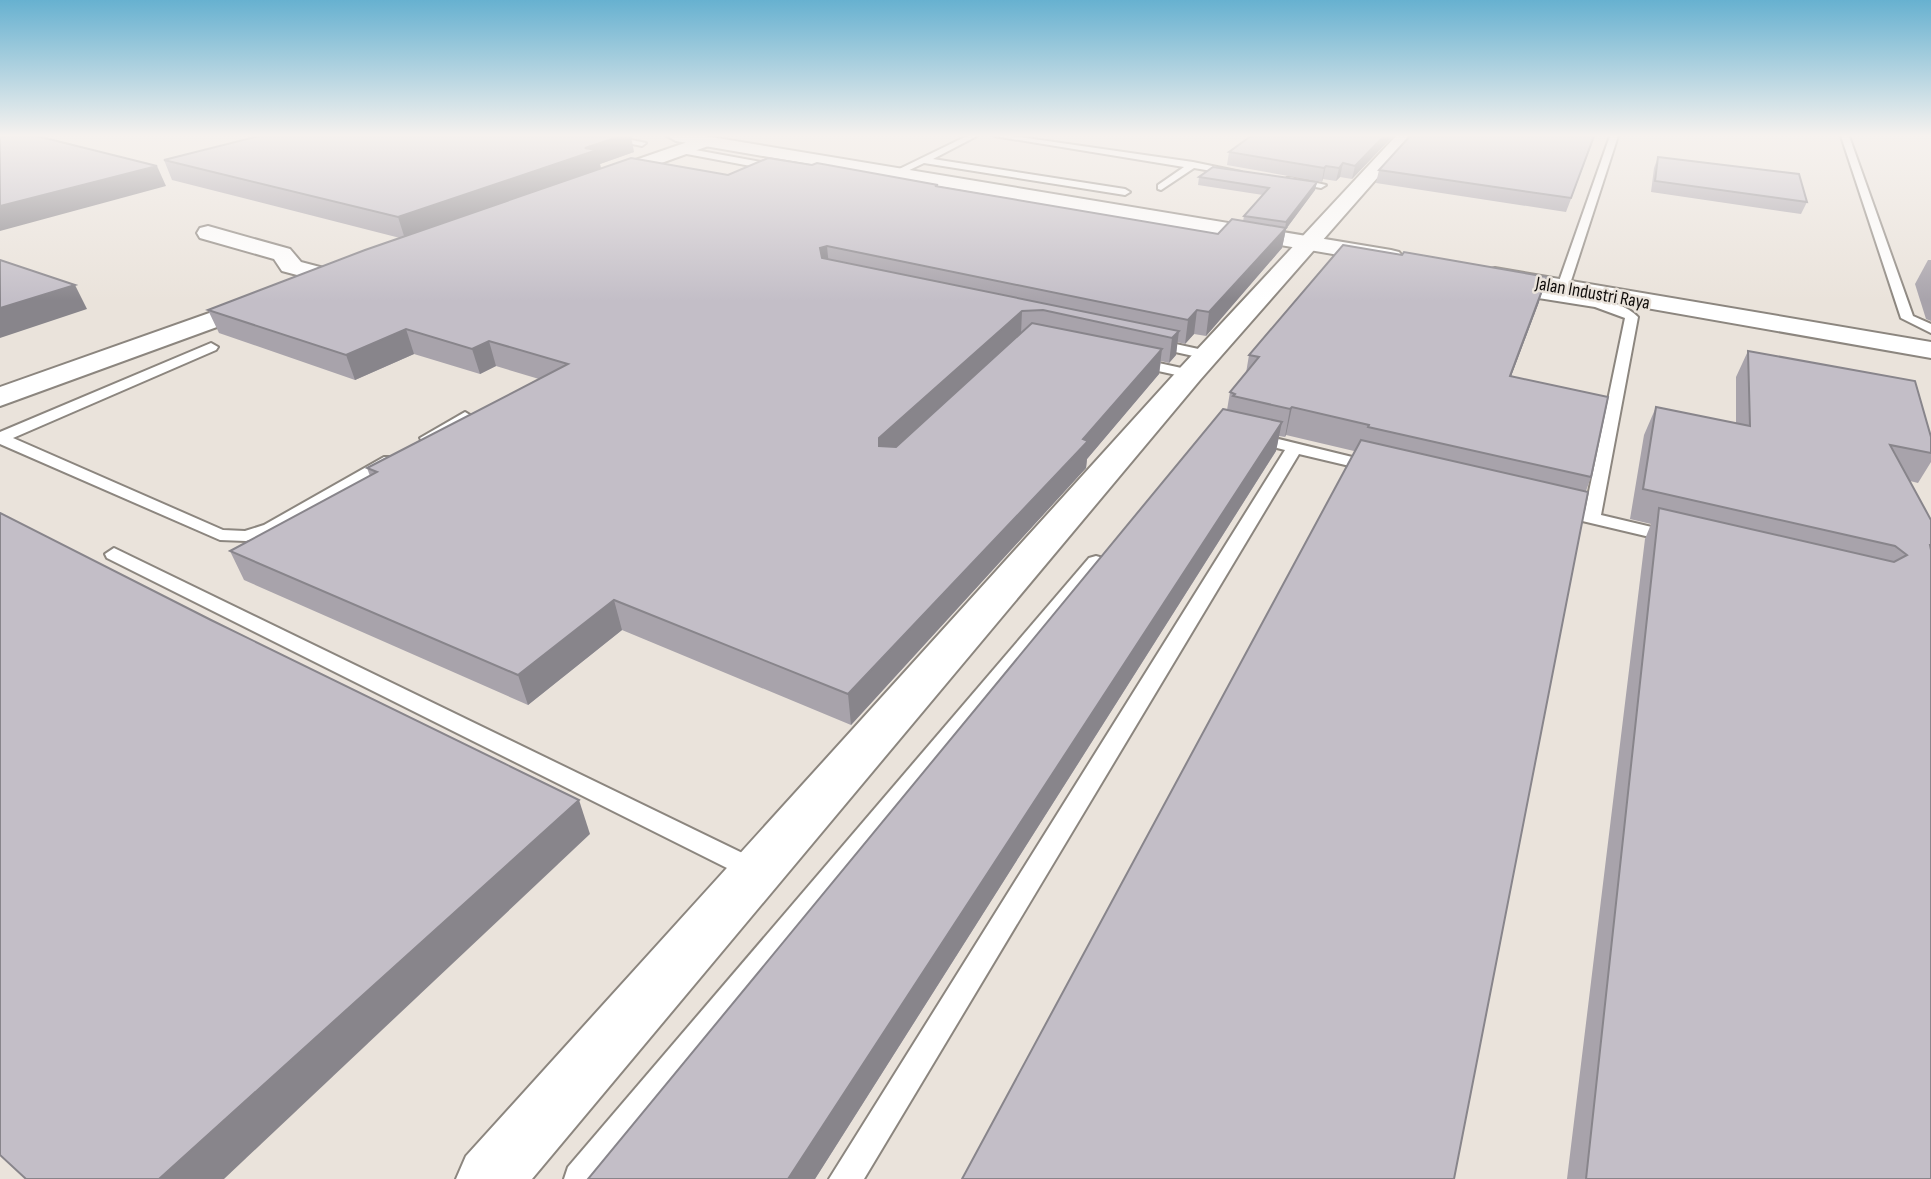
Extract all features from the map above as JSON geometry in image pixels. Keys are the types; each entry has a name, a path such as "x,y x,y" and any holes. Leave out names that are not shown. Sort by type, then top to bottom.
{"street":[{"path":"1002,191 1309,243 1409,266"},
{"path":"489,1179 1198,364 1356,191"},
{"path":"208,233 282,254 289,260 290,266 331,277"},
{"path":"0,397 355,269"},
{"name":"Jalan Industri Raya","path":"1476,278 1563,287 1931,346"}],"lane":[{"path":"1119,191 1125,192"},
{"path":"1563,287 1595,191"},
{"path":"1864,191 1907,318 1931,346"},
{"path":"1347,261 1409,266"},
{"path":"1476,278 1626,312 1632,317 1592,518"},
{"path":"1142,341 1198,364"},
{"path":"0,438 211,347"},
{"path":"1117,357 1198,364"},
{"path":"0,438 220,535 246,536 270,530 465,417"},
{"path":"1234,433 1389,470"},
{"path":"845,1179 1295,447"},
{"path":"1538,505 1686,541"},
{"path":"580,1179 1112,544"},
{"path":"114,554 757,872"}],"building":[{"path":"0,191 59,191 0,206"},
{"path":"291,191 475,191 398,217"},
{"path":"536,191 965,191 1218,234 1232,219 1286,228 1209,312 1197,310 1188,320 827,246 820,248 822,258 1179,331 1172,338 1043,310 1022,311 879,438 879,446 896,447 1032,323 1162,349 1083,439 1088,441 848,694 614,600 518,675 230,551 377,472 367,468 568,364 489,341 472,349 406,329 346,355 208,310 365,250"},
{"path":"1266,191 1310,191 1286,222 1244,216"},
{"path":"1523,191 1574,191 1571,198"},
{"path":"1728,191 1804,191 1807,202"},
{"path":"1343,245 1402,255 1404,252 1547,277 1510,376 1608,397 1591,477 1368,427 1369,425 1292,407 1290,409 1233,396 1235,394 1230,392 1259,357 1249,355"},
{"path":"0,260 75,285 0,308"},
{"path":"1748,351 1915,381 1931,437 1931,453 1890,445 1931,520 1931,1179 1586,1179 1659,508 1894,562 1907,555 1895,546 1643,489 1656,407 1750,426"},
{"path":"1223,409 1282,422 788,1179 588,1179"},
{"path":"1361,440 1588,492 1454,1179 962,1179"},
{"path":"0,513 211,620 579,800 159,1179 26,1179 0,1155"}]}
